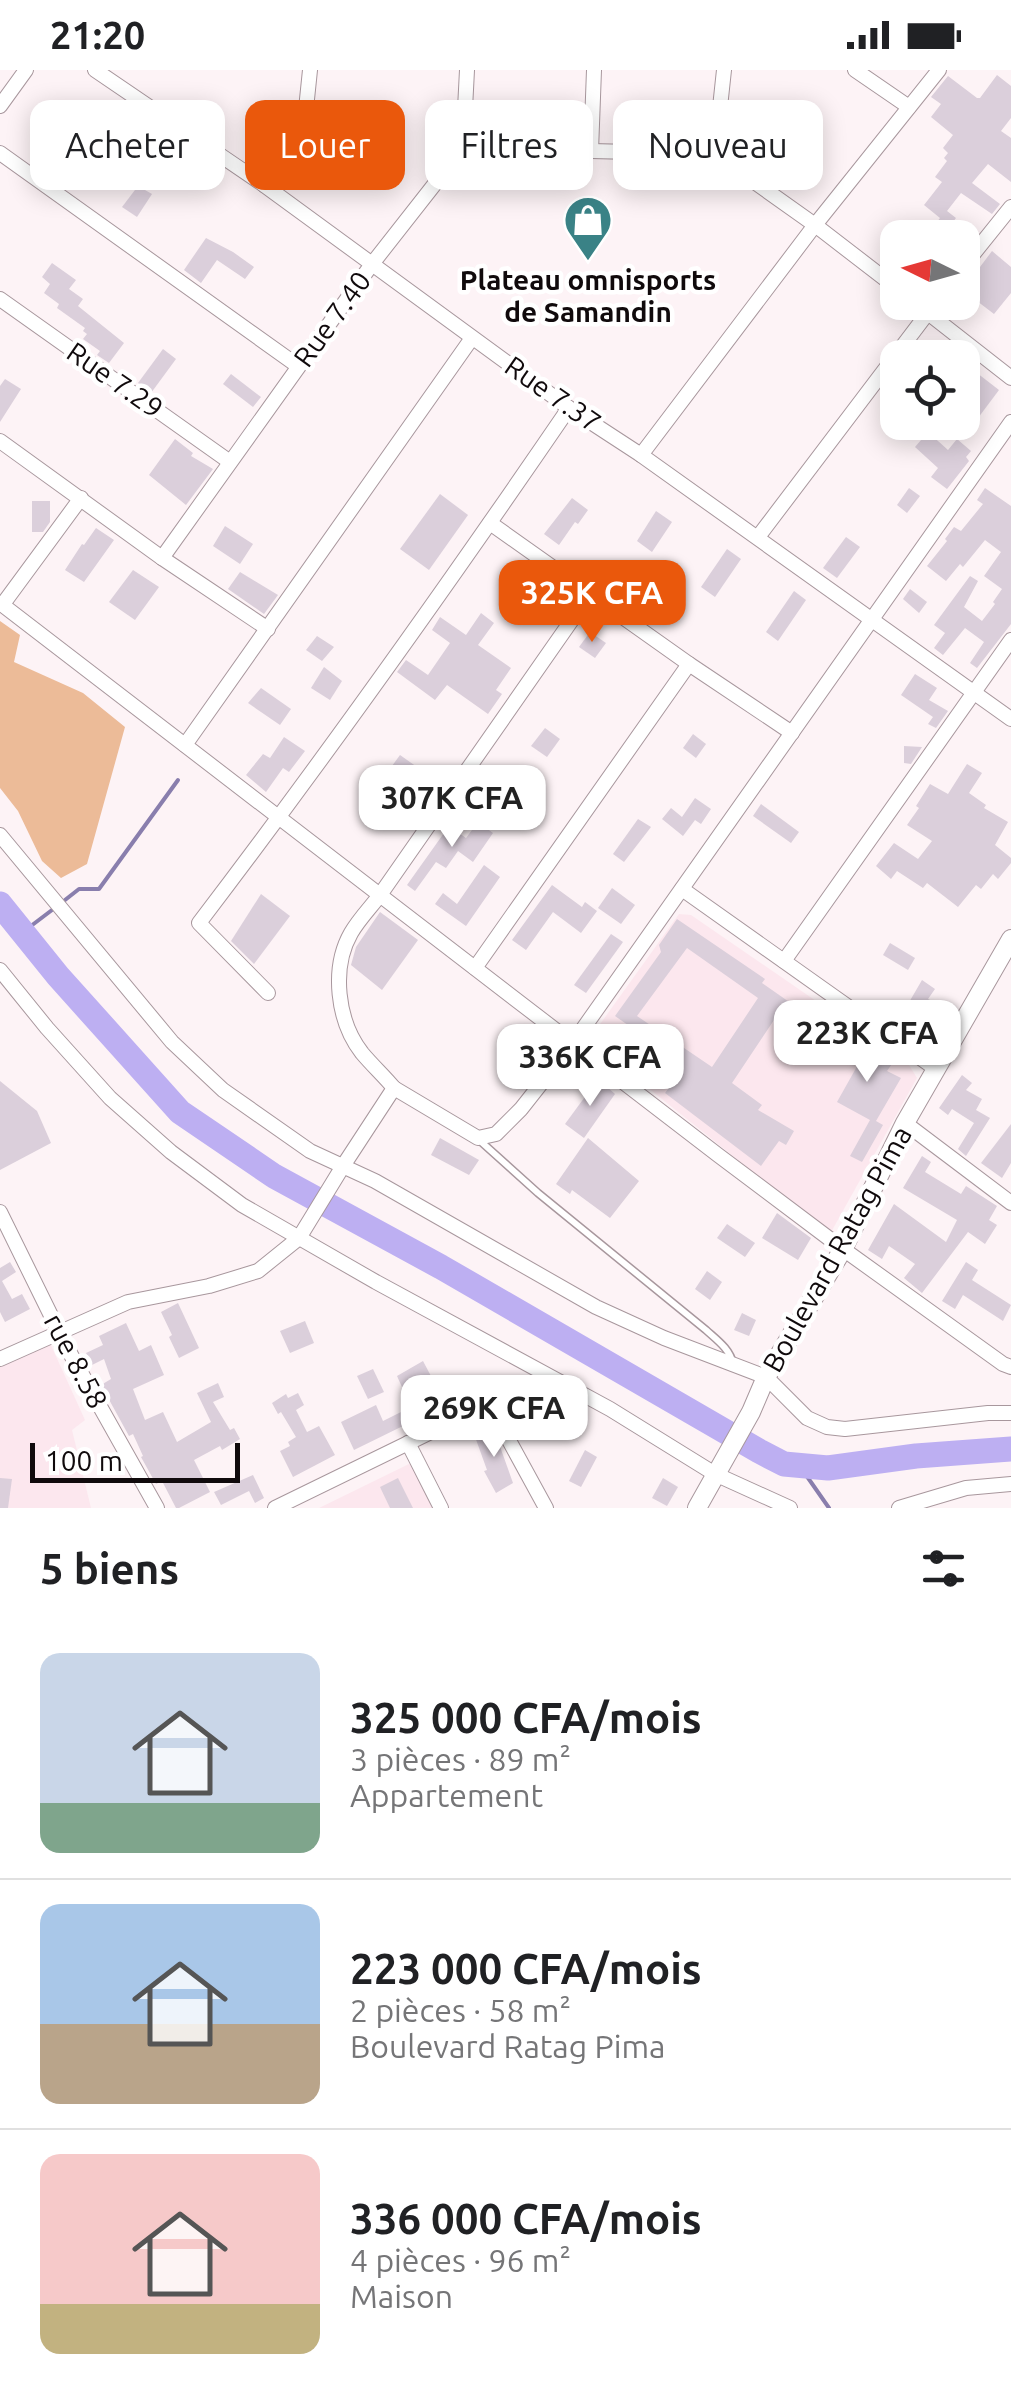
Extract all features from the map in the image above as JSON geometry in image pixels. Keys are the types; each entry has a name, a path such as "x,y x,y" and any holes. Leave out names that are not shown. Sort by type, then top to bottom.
{"street":[{"path":"0,106 26,70"},
{"name":"Rue 7.37","path":"95,70 120,78 245,171"},
{"path":"307,100 310,70"},
{"path":"465,100 467,70"},
{"path":"593,100 594,70"},
{"path":"721,100 724,70"},
{"path":"855,70 909,108"},
{"path":"642,454 815,225 939,70"},
{"path":"0,153 298,366"},
{"name":"Rue 7.37","path":"271,190 472,338 642,454 1011,719"},
{"name":"Rue 7.40","path":"162,558 372,264 430,190"},
{"path":"766,190 880,276"},
{"path":"980,247 1008,215"},
{"name":"Rue 7.29","path":"0,299 230,462"},
{"path":"758,537 923,320"},
{"path":"946,320 1011,378"},
{"path":"185,745 472,338"},
{"path":"268,994 198,923 280,817 570,408"},
{"path":"590,594 352,930 343,950 342,1012 360,1050 394,1088 478,1138 496,1134 573,1044 1011,422"},
{"path":"0,440 162,558 268,629"},
{"path":"81,498 1,604 842,1249 1011,1366"},
{"path":"490,523 792,733"},
{"path":"784,962 1011,640"},
{"path":"476,968 689,664"},
{"path":"0,835 172,1042 222,1090 310,1151 375,1181 596,1307 766,1377 807,1418 826,1427 845,1429 1011,1413"},
{"path":"682,889 936,1069"},
{"name":"Boulevard Ratag Pima","path":"696,1508 766,1377 842,1249 905,1123 1011,940"},
{"path":"0,970 110,1098 170,1152 242,1205 610,1409 715,1474 790,1508"},
{"path":"0,1359 128,1302 209,1286 258,1271 299,1238 394,1088"},
{"path":"905,1123 1006,1198 1011,1178"},
{"name":"rue 8.58","path":"0,1212 59,1332 157,1508"},
{"path":"274,1508 482,1407 502,1410 505,1433 546,1508"},
{"path":"408,1443 441,1508"},
{"path":"900,1508 966,1488 1011,1484"}],"lane":[{"path":"478,1138 538,1194 716,1339 732,1356 733,1364"}],"shaded area":[{"path":"0,621 20,635 14,662 83,693 125,727 87,864 61,878 42,861 18,811 0,788"},
{"path":"679,914 691,915 909,1065 917,1078 830,1234 596,1046 593,1034"},
{"path":"49,1341 85,1420 72,1430 91,1508 0,1508 0,1366"},
{"path":"411,1463 433,1508 319,1508"}],"building":[{"path":"997,75 1011,86 1011,118 1001,131 1011,138 1011,182 988,164 972,183 1000,204 992,214 961,193 947,211 954,220 938,220 924,205 942,182 935,177 947,161 944,158 948,153 943,148 953,135 931,117 941,104 931,97 948,76 980,98"},
{"path":"135,190 152,194 137,217 122,207"},
{"path":"206,238 254,267 245,279 217,260 201,283 184,270"},
{"path":"992,251 1011,267 1011,293 994,314 980,303 980,267"},
{"path":"52,263 76,280 69,289 83,299 78,306 124,343 109,363 83,339 87,334 85,328 44,293 50,284 42,277"},
{"path":"163,349 176,359 151,393 138,383"},
{"path":"231,374 261,397 253,407 223,384"},
{"path":"980,375 999,390 980,415"},
{"path":"5,379 21,389 0,422 0,386"},
{"path":"175,439 193,453 191,456 213,469 186,505 149,475"},
{"path":"921,440 937,440 948,450 958,440 971,451 966,457 969,461 947,489 931,477 938,468 915,447"},
{"path":"909,488 920,496 907,513 897,505"},
{"path":"985,488 1011,506 1011,624 977,668 970,663 984,642 965,628 943,655 934,648 945,633 934,625 970,576 978,581 964,607 982,621 1002,589 984,576 1001,552 985,540 946,581 927,566 954,527 961,531 983,504 977,500"},
{"path":"440,494 468,515 429,570 400,549"},
{"path":"572,498 588,510 559,545 544,534"},
{"path":"32,501 50,501 50,522 43,532 32,532"},
{"path":"656,511 672,522 652,552 637,541"},
{"path":"225,526 253,544 240,564 213,546"},
{"path":"96,528 114,540 84,582 65,570"},
{"path":"846,537 860,547 837,578 823,568"},
{"path":"727,549 741,559 715,597 701,587"},
{"path":"133,570 159,587 135,620 109,602"},
{"path":"240,572 278,595 264,614 228,589"},
{"path":"910,589 927,602 919,613 903,599"},
{"path":"794,591 806,600 778,641 766,632"},
{"path":"481,613 494,623 478,645 511,668 496,690 502,694 488,714 447,685 435,700 397,672 406,660 428,675 450,643 432,630 440,617 466,635"},
{"path":"590,632 606,643 595,658 579,647"},
{"path":"317,636 334,647 322,661 306,650"},
{"path":"324,667 342,681 330,700 311,688"},
{"path":"915,674 937,688 929,700 948,711 936,728 928,724 933,717 901,695"},
{"path":"261,688 291,709 280,725 248,703"},
{"path":"545,728 560,739 547,757 531,746"},
{"path":"693,734 706,744 696,758 683,748"},
{"path":"284,737 305,751 289,772 283,768 266,792 246,775 263,754 270,758"},
{"path":"904,746 922,747 911,764 904,763"},
{"path":"400,755 441,784 433,795 392,766"},
{"path":"967,764 982,773 969,793 986,805 984,808 1008,822 995,845 1011,858 1011,863 998,879 993,874 981,889 976,885 958,907 927,883 923,888 897,871 891,879 876,866 894,843 918,859 932,841 907,825 919,808 916,806 930,784 948,794"},
{"path":"695,798 711,809 701,824 695,820 683,836 662,819 671,808 682,817"},
{"path":"761,804 799,832 791,843 753,816"},
{"path":"638,819 651,827 624,862 613,854"},
{"path":"478,822 493,833 473,862 458,851 446,868 436,862 415,891 407,885 449,826 466,838"},
{"path":"484,865 500,877 466,926 435,904 443,893 457,904"},
{"path":"552,885 582,907 585,902 597,911 581,933 553,912 526,950 512,940"},
{"path":"612,888 635,905 621,924 598,908"},
{"path":"261,894 290,916 254,964 231,941"},
{"path":"380,912 418,940 382,990 351,965 356,947"},
{"path":"677,919 765,979 762,983 825,1027 813,1044 776,1017 732,1083 762,1105 758,1110 794,1131 786,1145 779,1141 761,1166 665,1093 682,1071 631,1035 635,1030 615,1016 661,952 659,945","holes":["687,948 758,998 712,1067 637,1016"]},
{"path":"611,934 623,942 586,993 574,985"},
{"path":"890,943 915,958 908,970 883,955"},
{"path":"922,980 935,989 928,1003 942,1013 932,1027 904,1011"},
{"path":"837,1021 896,1058 887,1071 901,1078 876,1121 883,1125 862,1162 850,1156 870,1120 837,1102 860,1061 846,1051 851,1043 831,1029"},
{"path":"962,1075 972,1083 966,1090 982,1099 976,1110 990,1118 966,1156 958,1149 974,1123 952,1109 948,1115 939,1108"},
{"path":"598,1079 615,1094 584,1138 565,1124"},
{"path":"0,1081 37,1111 51,1143 0,1170"},
{"path":"1011,1124 1011,1163 1002,1178 981,1163"},
{"path":"440,1138 479,1160 469,1175 431,1155"},
{"path":"588,1138 639,1181 610,1218 572,1190 570,1194 556,1184"},
{"path":"922,1156 931,1162 925,1172 961,1194 966,1186 997,1206 989,1220 997,1225 985,1244 968,1232 922,1293 904,1278 915,1264 889,1246 882,1259 868,1250 894,1204 946,1242 957,1220 903,1188"},
{"path":"777,1213 811,1238 798,1260 762,1238"},
{"path":"727,1224 755,1243 745,1257 717,1238"},
{"path":"10,1262 16,1272 2,1281 12,1299 22,1294 30,1309 5,1322 0,1312 0,1268"},
{"path":"966,1262 978,1270 972,1280 1011,1305 1003,1321 963,1295 955,1309 942,1301"},
{"path":"707,1271 722,1282 710,1300 695,1289"},
{"path":"178,1303 199,1348 179,1358 161,1312"},
{"path":"742,1313 756,1320 749,1336 734,1330"},
{"path":"305,1321 314,1343 290,1353 280,1331"},
{"path":"126,1323 139,1351 151,1345 164,1375 133,1389 145,1420 163,1412 177,1442 211,1422 197,1393 218,1383 224,1397 213,1402 240,1439 194,1460 210,1492 179,1508 162,1481 156,1484 133,1434 129,1436 101,1385 111,1379 104,1359 92,1365 86,1353 103,1345 99,1336"},
{"path":"423,1361 442,1397 423,1406 430,1418 409,1427 407,1424 354,1450 341,1422 376,1405 383,1421 411,1407 397,1376"},
{"path":"373,1369 384,1392 368,1399 357,1376"},
{"path":"298,1393 304,1405 296,1410 307,1432 319,1426 335,1455 293,1477 280,1451 296,1437 272,1403 286,1394 288,1398"},
{"path":"493,1427 513,1483 496,1493 484,1471 487,1470 474,1434"},
{"path":"585,1450 597,1457 581,1487 569,1481"},
{"path":"253,1475 264,1498 255,1503 249,1491 221,1505 214,1492"},
{"path":"0,1478 12,1479 8,1508 0,1508"},
{"path":"398,1478 413,1508 390,1508 380,1487"},
{"path":"663,1478 678,1487 667,1506 652,1498"}],"waterway":[{"path":"65,900 79,889 99,889 178,780"},
{"path":"0,904 58,976 180,1112 274,1176 441,1267 759,1451 784,1464 828,1468 1011,1449"},
{"path":"23,932 52,910"},
{"path":"799,1465 829,1508"}],"place":[{"name":"Plateau omnisports de Samandin","path":"588,262"}]}
